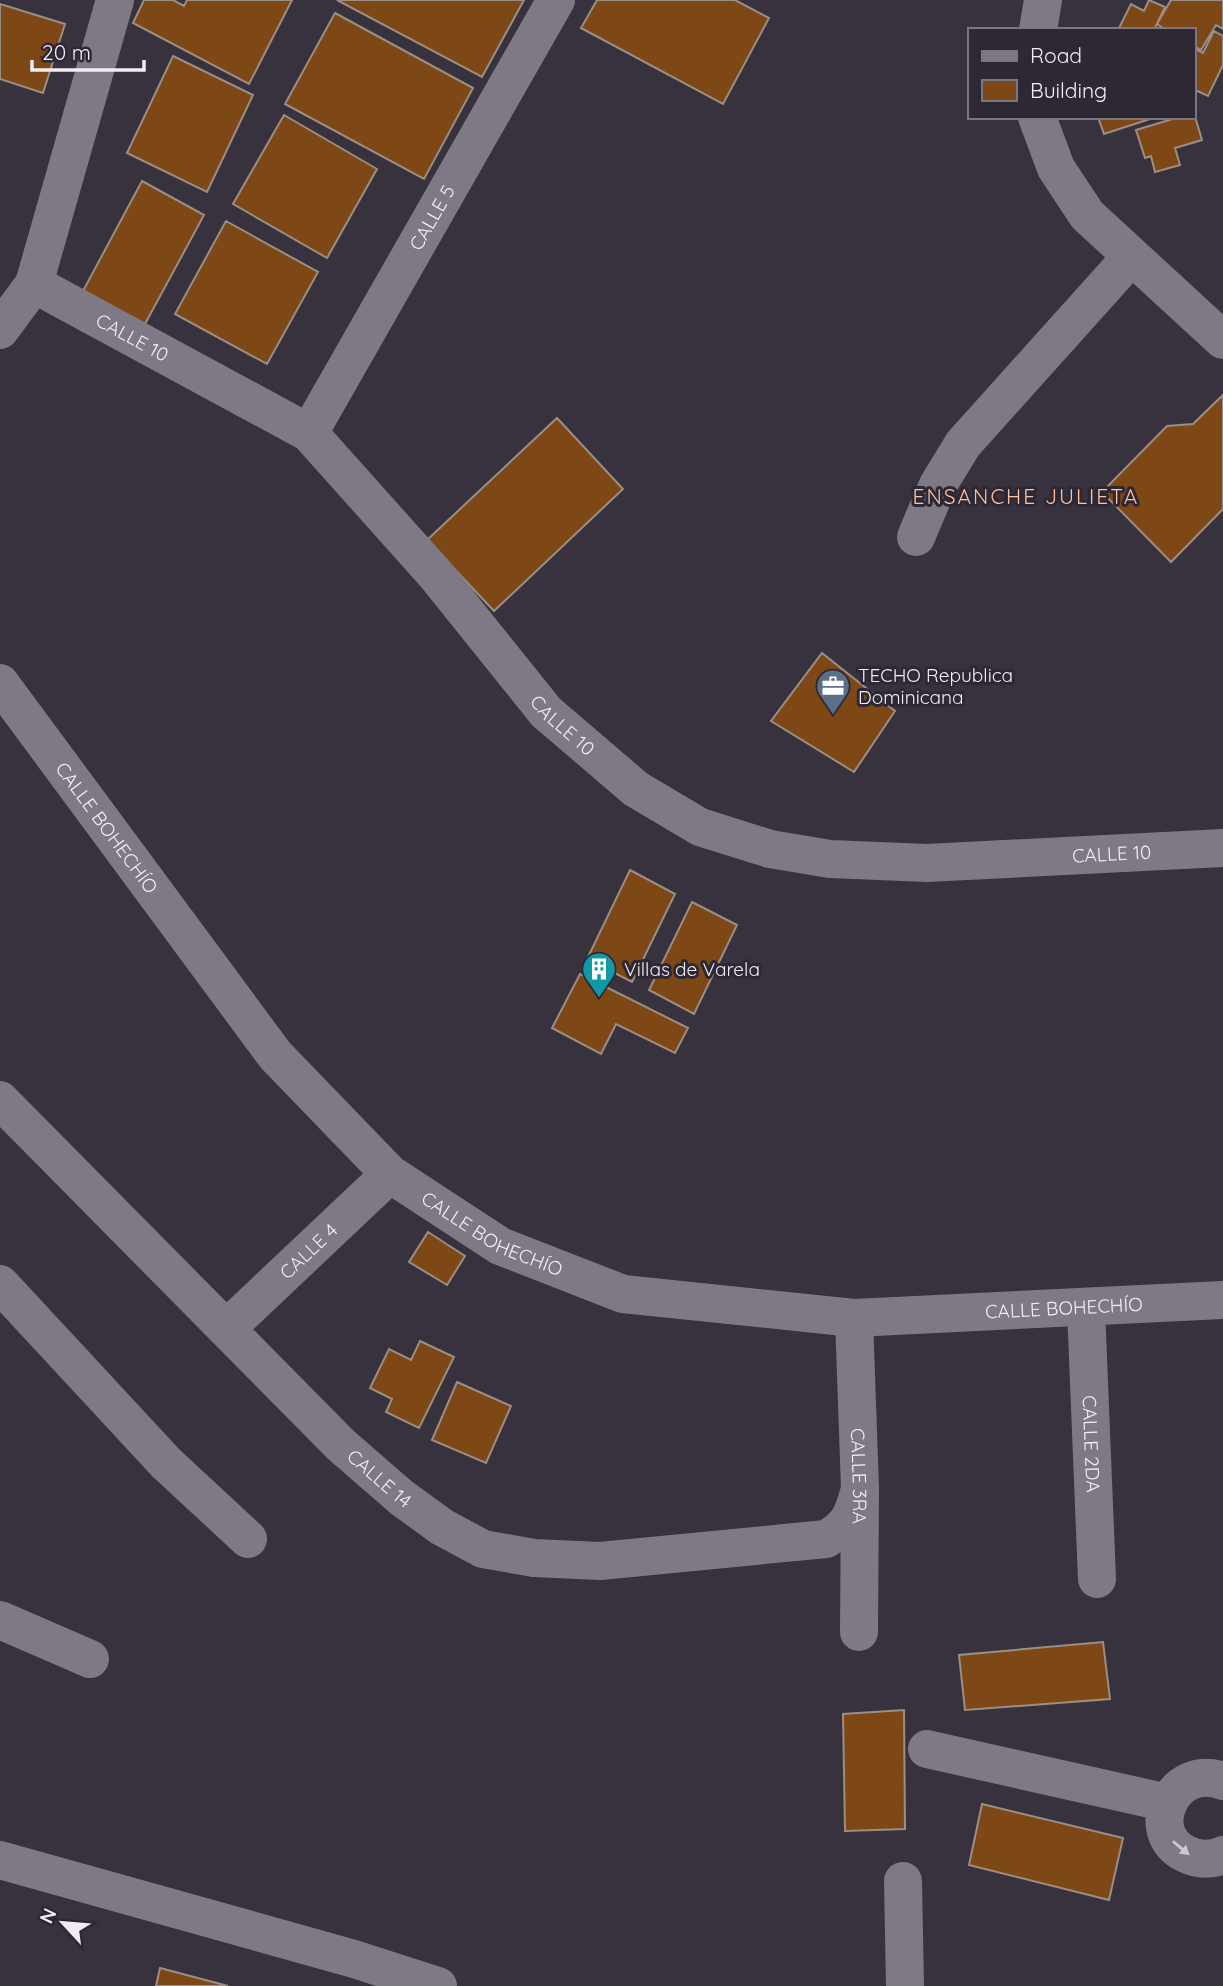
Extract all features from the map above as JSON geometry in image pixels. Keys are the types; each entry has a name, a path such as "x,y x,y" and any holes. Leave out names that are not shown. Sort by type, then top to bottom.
{"street":[{"path":"0,330 34,284 115,0"},
{"name":"CALLE 5","path":"309,433 556,0"},
{"path":"1038,28 1043,0"},
{"path":"1038,119 1056,168 1087,215 1223,340"},
{"path":"916,537 938,485 963,444 1131,257"},
{"name":"CALLE 10","path":"34,284 309,433 436,575 546,712 636,789 700,827 770,849 830,859 941,862 1223,848"},
{"name":"CALLE BOHECHÍO","path":"0,683 275,1055 390,1174 500,1246 623,1294 855,1318 1086,1309 1223,1300"},
{"name":"CALLE 14","path":"0,1100 341,1445 402,1498 442,1527 483,1549 534,1558 600,1561 826,1539 841,1531 852,1515 860,1489"},
{"name":"CALLE 4","path":"227,1328 390,1174"},
{"path":"0,1284 166,1463 248,1539"},
{"name":"CALLE 2DA","path":"1086,1309 1097,1579"},
{"name":"CALLE 3RA","path":"855,1318 860,1489 859,1632"},
{"path":"0,1620 90,1659"},
{"path":"927,1749 1168,1803"},
{"path":"1223,1781 1213,1777 1185,1783 1175,1791 1168,1803 1165,1817 1172,1841 1181,1851 1206,1859 1223,1855"},
{"path":"0,1860 354,1959 438,1986"},
{"path":"903,1881 905,1986"}],"building":[{"path":"144,0 173,0 184,6 187,0 292,0 249,84 133,23"},
{"path":"337,0 524,0 482,77"},
{"path":"597,0 735,0 769,18 723,104 581,28"},
{"path":"1149,0 1165,7 1155,28 1119,28 1131,4 1144,11"},
{"path":"1171,0 1223,0 1223,29 1216,25 1201,50 1195,47 1195,28 1163,28 1157,24"},
{"path":"0,4 65,24 43,93 0,79"},
{"path":"335,13 473,88 424,179 285,104"},
{"path":"1214,31 1223,36 1223,65 1208,96 1195,90 1195,49 1203,53"},
{"path":"173,56 253,95 207,192 127,153"},
{"path":"284,115 377,169 327,258 233,204"},
{"path":"1195,116 1202,140 1175,148 1180,165 1155,172 1151,156 1145,158 1136,130 1172,119 1195,119"},
{"path":"1099,119 1150,119 1104,134"},
{"path":"142,181 204,215 145,324 83,291"},
{"path":"226,221 318,272 267,364 175,314"},
{"path":"1223,395 1223,509 1171,562 1102,492 1167,426 1193,424"},
{"path":"557,418 623,489 494,611 427,540"},
{"name":"TECHO Republica Dominicana","path":"822,653 895,711 854,772 771,721"},
{"name":"Villas de Varela","path":"630,870 675,894 632,982 587,959"},
{"path":"692,902 737,925 694,1014 649,990"},
{"name":"Villas de Varela","path":"580,974 688,1028 675,1053 616,1024 601,1054 552,1028"},
{"path":"428,1232 465,1256 447,1285 409,1262"},
{"path":"420,1341 454,1357 419,1428 386,1412 392,1399 370,1388 389,1349 411,1360"},
{"path":"457,1382 511,1406 486,1463 432,1440"},
{"path":"1103,1642 1110,1699 965,1710 959,1655"},
{"path":"904,1710 905,1829 845,1831 843,1714"},
{"path":"982,1804 1123,1838 1109,1900 969,1865"},
{"path":"160,1968 228,1986 156,1986"}],"place":[{"name":"TECHO Republica Dominicana","path":"833,716"},
{"name":"Villas de Varela","path":"599,999"}],"district":[{"name":"ENSANCHE JULIETA","path":"1026,496"}]}
